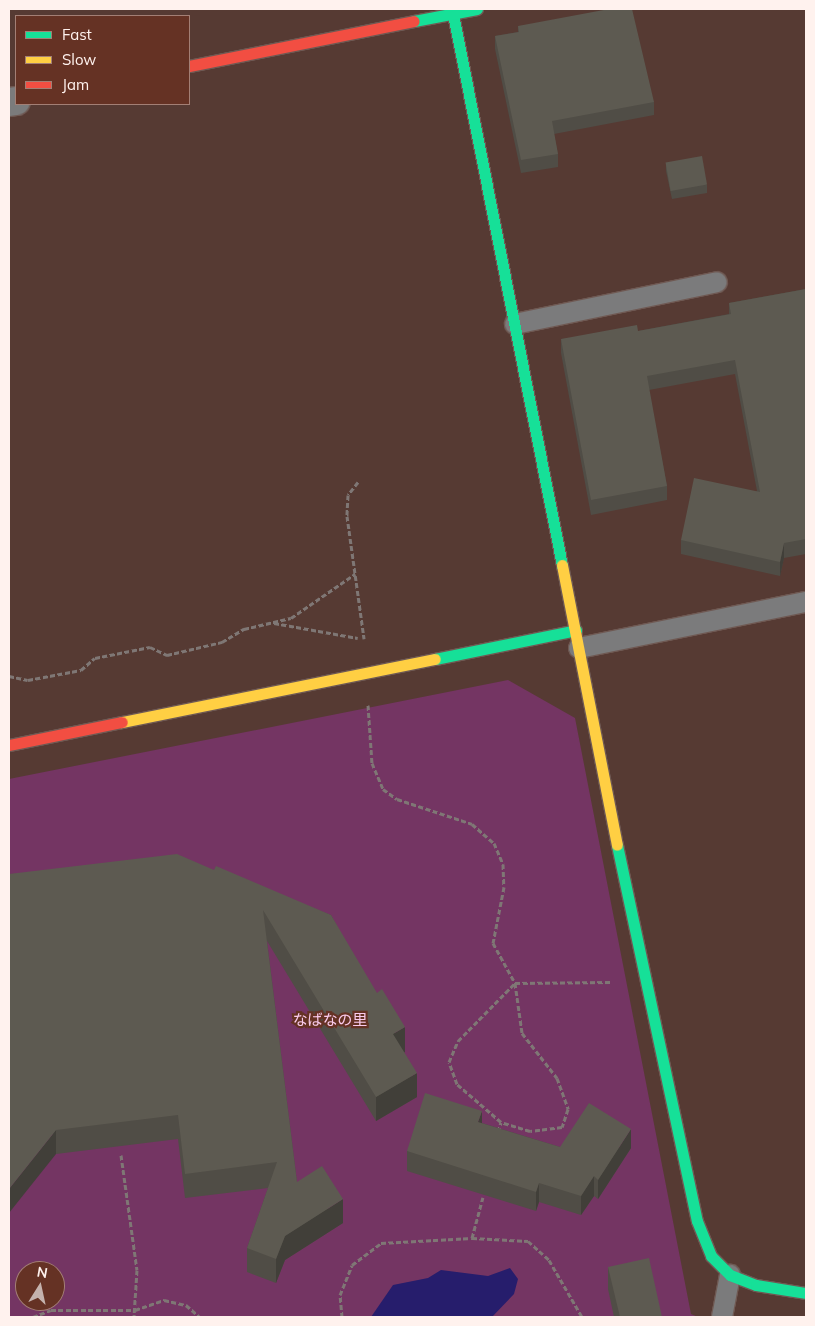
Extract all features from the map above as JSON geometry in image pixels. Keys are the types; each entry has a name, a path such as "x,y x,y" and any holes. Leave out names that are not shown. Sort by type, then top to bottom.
{"street":[{"path":"190,66 453,11 477,9"},
{"path":"453,11 644,981 697,1221 711,1256 730,1275 756,1285 806,1293"},
{"path":"9,745 368,672 578,639"}],"lane":[{"path":"515,324 717,282"},
{"path":"578,639 806,602"},
{"path":"722,1317 730,1275"}],"path":[{"path":"358,482 348,495 355,574 368,672 367,732 372,763 383,789 397,800 472,824 494,843 503,864 504,887 493,943 515,983 522,1033 557,1078 568,1109 562,1127 530,1131 501,1122 456,1084 449,1062 458,1041 515,983 644,981"},
{"path":"9,676 28,680 80,670 95,658 150,648 167,655 222,642 244,629 291,618 355,574"},
{"path":"272,622 364,639"},
{"path":"496,1138 501,1122"},
{"path":"121,1155 137,1270 134,1317"},
{"path":"472,1238 483,1197"},
{"path":"342,1317 340,1295 352,1265 381,1243 472,1238 528,1240 549,1260 582,1317"},
{"path":"34,1317 51,1310 135,1310 164,1300 186,1305 200,1317"}],"green space":[{"name":"なばなの里","path":"508,680 575,718 691,1314 698,1317 9,1317 9,779"}],"shaded area":[{"path":"510,1268 518,1279 514,1294 492,1317 371,1317 393,1285 428,1278 441,1270 488,1276"}],"building":[{"path":"609,9 632,9 654,102 552,121 558,154 521,160 495,36 519,32 518,26"},
{"path":"702,156 707,185 671,191 666,162"},
{"path":"806,289 806,539 784,543 780,562 681,540 694,478 760,492 735,360 647,376 667,486 591,500 561,339 637,325 638,331 731,314 729,303"},
{"path":"177,854 214,870 216,866 331,915 377,993 382,989 405,1027 393,1034 417,1073 376,1097 263,910 297,1182 322,1166 343,1199 285,1236 276,1259 247,1248 277,1162 185,1174 178,1115 56,1130 9,1189 9,874"},
{"path":"425,1093 482,1111 478,1122 560,1147 589,1103 631,1129 598,1180 594,1176 581,1196 539,1183 536,1192 407,1151"},
{"path":"649,1258 662,1317 620,1317 608,1267"}],"traffic: fast":[{"path":"452,9 562,565"},
{"path":"414,21 477,9"},
{"path":"435,659 576,630"},
{"path":"617,845 697,1221 711,1256 730,1275 756,1285 806,1293"}],"traffic: slow":[{"path":"562,565 617,845"},
{"path":"122,722 435,659"}],"traffic: jam":[{"path":"190,66 414,21"},
{"path":"9,745 122,722"}]}
